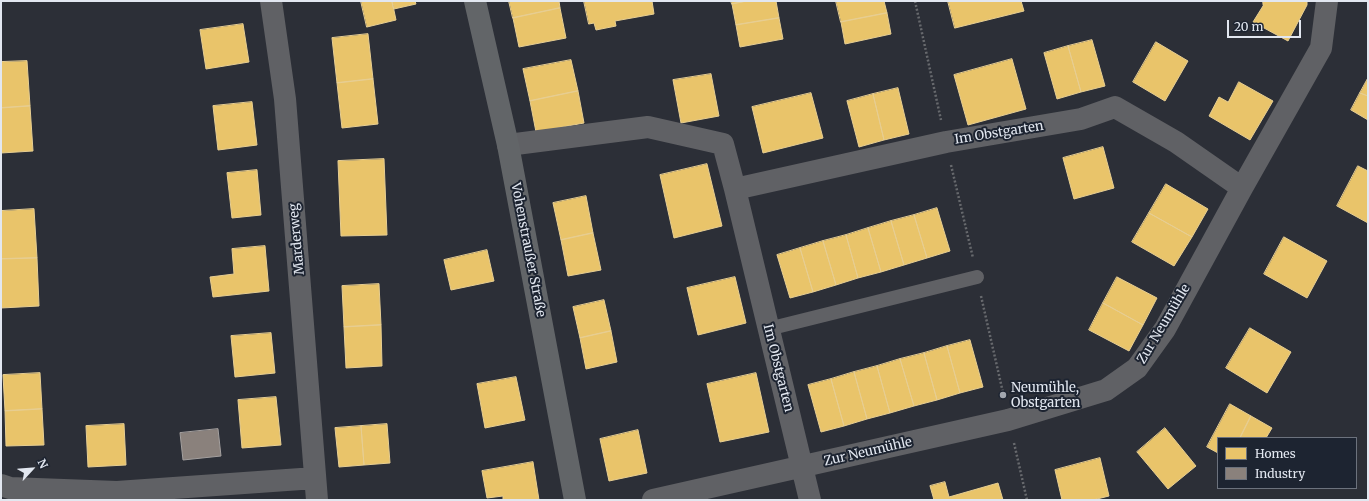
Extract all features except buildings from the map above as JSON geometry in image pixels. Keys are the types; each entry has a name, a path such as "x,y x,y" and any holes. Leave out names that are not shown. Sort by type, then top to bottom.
{"main road":[{"name":"Vohenstraußer Straße","path":"475,1 508,145 575,500"}],"street":[{"name":"Marderweg","path":"271,1 285,99 317,500"},
{"name":"Zur Neumühle","path":"653,500 1009,419 1106,390 1137,368 1165,329 1321,48 1327,1"},
{"name":"Im Obstgarten","path":"735,189 946,142 1081,119 1115,107 1176,142 1242,188"},
{"name":"Im Obstgarten","path":"508,145 648,127 723,144 810,500"},
{"path":"1,485 10,488 117,492 315,478"}],"lane":[{"path":"768,329 977,277"}],"path":[{"path":"915,1 1027,500"}],"place":[{"name":"Neumühle, Obstgarten","path":"1003,395"}]}
